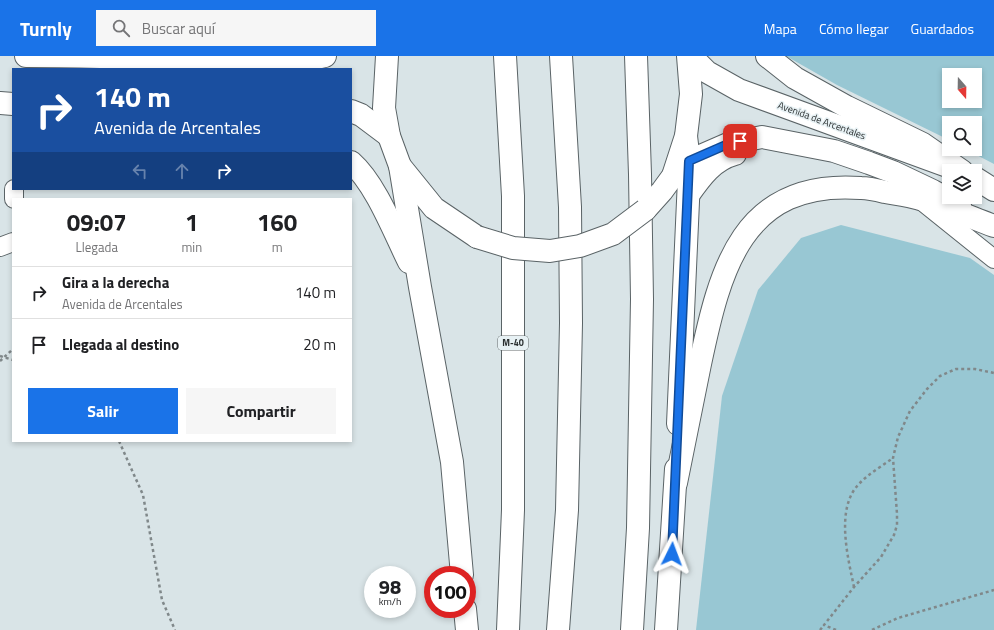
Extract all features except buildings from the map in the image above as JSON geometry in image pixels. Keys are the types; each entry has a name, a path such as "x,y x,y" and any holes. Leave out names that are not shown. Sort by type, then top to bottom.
{"main road":[{"path":"26,56 89,56 277,62 325,56"},
{"path":"387,56 384,108 389,136 400,166 420,287 452,462 461,566"},
{"name":"M-40","path":"505,56 513,196 513,510 508,630"},
{"path":"558,630 567,510 570,323 570,207 561,56"},
{"path":"632,630 638,528 642,299 636,56"},
{"path":"673,176 686,136 691,94 688,56"},
{"name":"Avenida de Arcentales","path":"691,56 707,72 739,90 943,164"},
{"path":"766,56 795,78 847,107 923,144 952,164"},
{"path":"0,96 12,96"},
{"path":"0,103 12,104"},
{"path":"352,111 361,115 389,136"},
{"path":"666,630 676,482 679,366 689,194 689,161 686,136"},
{"path":"400,166 434,208 477,237 513,248 550,251 580,246 613,234 645,210 673,176 689,161 728,144 762,137 834,151 893,172 933,191 994,225"},
{"path":"689,194 713,164 732,155 787,141"},
{"path":"352,163 370,186 381,204 420,287"},
{"path":"982,182 994,190"},
{"path":"676,482 714,304 733,254 744,235 756,221 771,208 787,199 818,190 840,187 862,188 920,198 994,225"},
{"path":"466,618 467,630"}],"street":[{"path":"920,198 994,258"},
{"path":"0,248 12,242"}],"path":[{"path":"0,362 12,350"},
{"path":"0,356 12,360"},
{"path":"820,630 854,587 881,557 894,535 897,514 893,458 898,437 910,411 927,389 940,376 956,369 975,369 994,373"},
{"path":"119,442 143,495 162,600 175,630"},
{"path":"854,587 848,557 845,522 849,501 859,484 893,458"},
{"path":"872,630 898,618 994,590"},
{"path":"824,625 836,630"}],"shaded area":[{"path":"786,56 994,56 994,164 979,156 982,156 982,116 942,116 942,137 837,85"},
{"path":"841,225 970,258 994,275 994,630 696,630 722,396 758,290 801,238"}],"route":[{"path":"672,554 676,482 679,366 689,194 689,161 728,144 740,141"}]}
